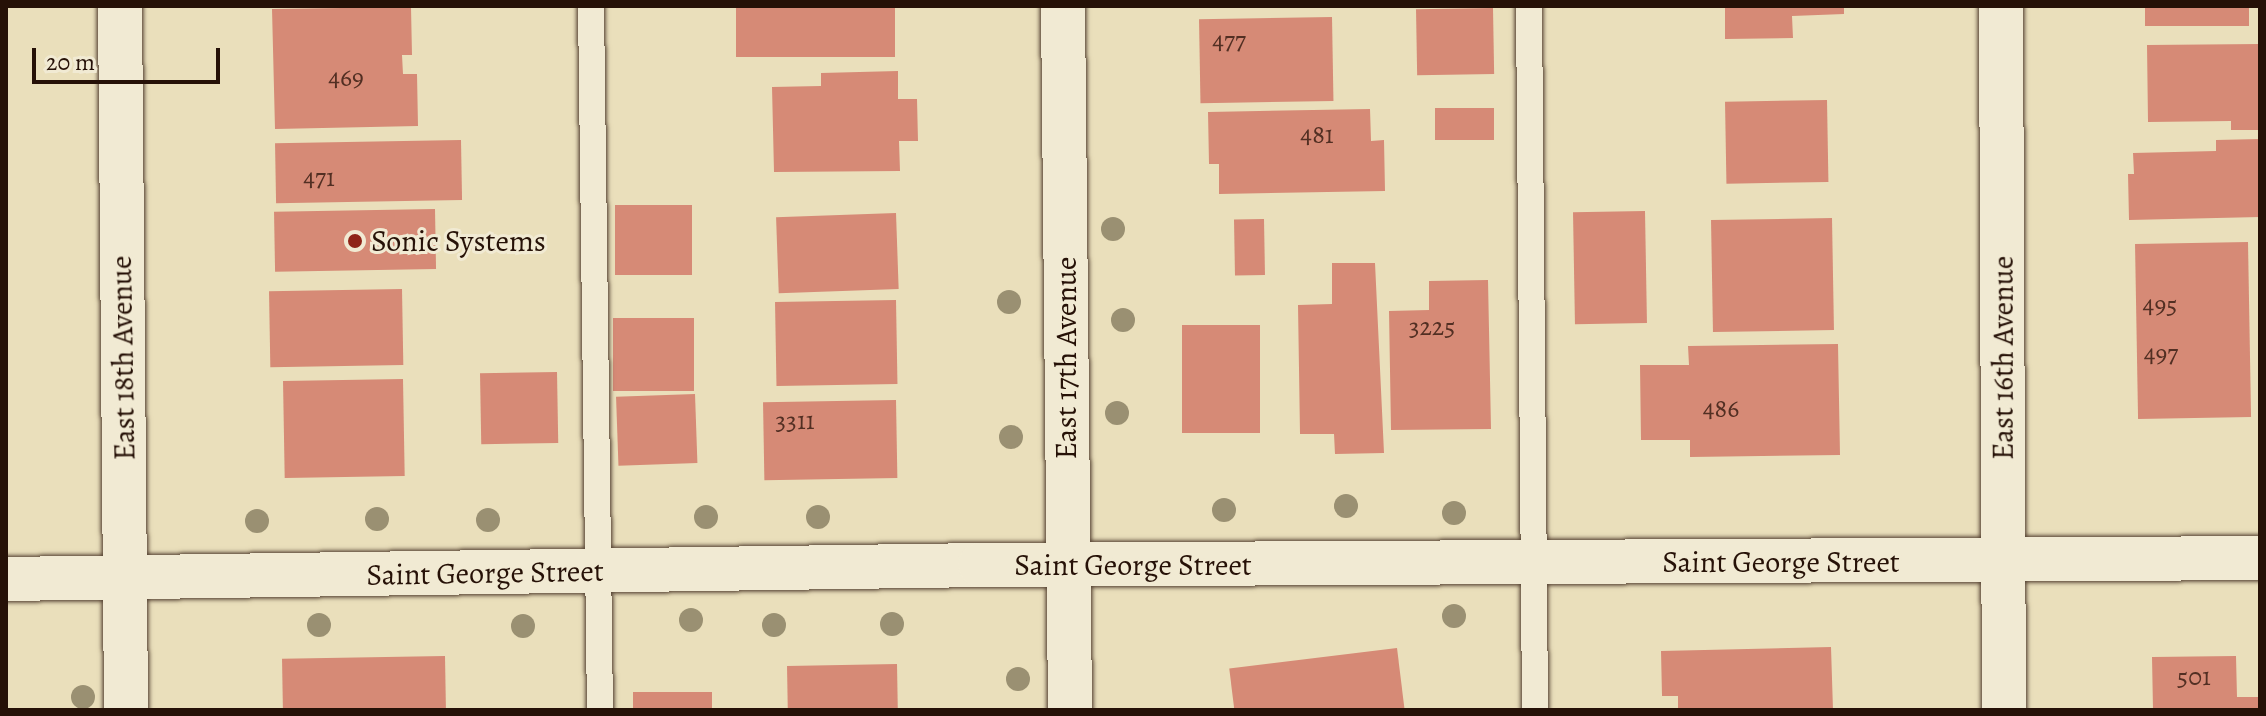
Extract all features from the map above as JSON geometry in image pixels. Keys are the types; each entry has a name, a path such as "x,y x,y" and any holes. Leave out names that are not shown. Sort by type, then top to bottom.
{"street":[{"name":"East 18th Avenue","path":"120,6 126,710"},
{"name":"East 17th Avenue","path":"1063,6 1070,710"},
{"name":"East 16th Avenue","path":"2001,6 2004,710"},
{"name":"Saint George Street","path":"6,579 1068,565 2260,558"}],"lane":[{"path":"591,6 600,710"},
{"path":"1529,6 1535,710"}],"building":[{"path":"736,6 895,6 895,57 736,57"},
{"path":"1725,6 1844,6 1844,14 1792,16 1793,38 1725,39"},
{"path":"2145,6 2249,6 2249,26 2145,26"},
{"path":"411,7 412,55 402,55 403,74 417,74 418,126 275,129 272,9"},
{"path":"1493,8 1494,74 1417,75 1416,9"},
{"path":"1332,17 1333,101 1200,103 1199,19"},
{"path":"2260,44 2260,130 2231,130 2231,121 2148,122 2147,45"},
{"path":"898,71 898,99 917,99 918,141 899,141 900,171 774,172 772,87 821,86 821,73"},
{"path":"1827,100 1828,182 1726,184 1725,102"},
{"path":"1435,108 1494,108 1494,140 1435,140"},
{"path":"1370,109 1371,141 1384,140 1385,191 1219,194 1219,164 1209,164 1208,112"},
{"path":"2260,139 2260,217 2129,220 2128,174 2134,174 2133,153 2216,151 2216,140"},
{"path":"461,140 462,200 276,203 275,143"},
{"path":"615,205 692,205 692,275 615,275"},
{"name":"Sonic Systems","path":"435,209 436,269 275,272 274,212"},
{"path":"1645,211 1647,323 1575,324 1573,212"},
{"path":"896,213 899,289 779,293 776,217"},
{"path":"1832,218 1834,330 1713,332 1711,220"},
{"path":"1264,219 1265,275 1235,276 1234,220"},
{"path":"2248,242 2251,417 2138,419 2135,244"},
{"path":"1332,263 1375,263 1384,453 1335,454 1334,434 1300,434 1298,305 1332,304"},
{"path":"1488,280 1491,429 1391,430 1389,311 1429,310 1429,281"},
{"path":"402,289 403,365 270,367 269,291"},
{"path":"896,300 897,384 776,386 775,302"},
{"path":"613,318 694,318 694,391 613,391"},
{"path":"1182,325 1260,325 1260,433 1182,433"},
{"path":"1838,344 1840,455 1690,457 1690,440 1641,440 1640,365 1689,365 1688,346"},
{"path":"557,372 558,443 481,444 480,373"},
{"path":"403,379 405,476 285,478 283,381"},
{"path":"695,394 697,463 618,466 616,397"},
{"path":"896,400 897,478 764,480 763,402"},
{"path":"1831,647 1833,710 1678,710 1678,696 1662,696 1661,651"},
{"path":"1397,648 1405,710 1234,710 1229,669"},
{"path":"445,656 446,710 283,710 282,659"},
{"path":"2236,656 2237,697 2260,697 2260,710 2153,710 2152,657"},
{"path":"897,664 898,710 788,710 787,666"},
{"path":"633,692 712,692 712,710 633,710"}],"place":[{"name":"Sonic Systems","path":"355,241"}]}
